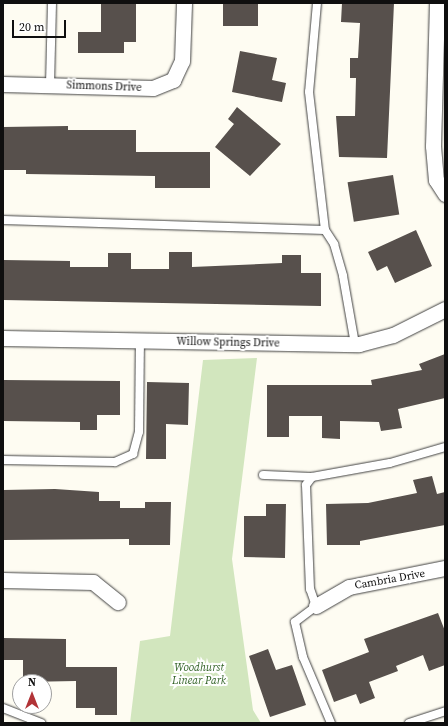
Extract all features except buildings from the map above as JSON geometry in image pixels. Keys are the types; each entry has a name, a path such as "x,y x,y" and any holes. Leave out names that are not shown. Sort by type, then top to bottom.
{"street":[{"name":"Simmons Drive","path":"3,84 153,88 173,80 182,61 184,3"},
{"path":"437,3 433,146 436,180 445,194"},
{"name":"Willow Springs Drive","path":"3,338 355,344 394,335 445,309"},
{"name":"Cambria Drive","path":"316,606 349,587 445,568"},
{"path":"3,580 93,582 118,602"}],"lane":[{"path":"50,85 52,3"},
{"path":"317,3 308,92 325,230 334,244 343,276 355,344"},
{"path":"3,220 325,230"},
{"path":"3,460 115,462 133,454 139,432 140,341"},
{"path":"263,475 312,477 390,464 445,447"},
{"path":"312,477 306,485 310,589 316,606 295,622 303,657 331,723"},
{"path":"3,708 41,723"},
{"path":"409,723 445,710"}],"green space":[{"name":"Woodhurst Linear Park","path":"257,358 232,559 253,710 261,723 130,723 140,641 170,636 203,360"}]}
